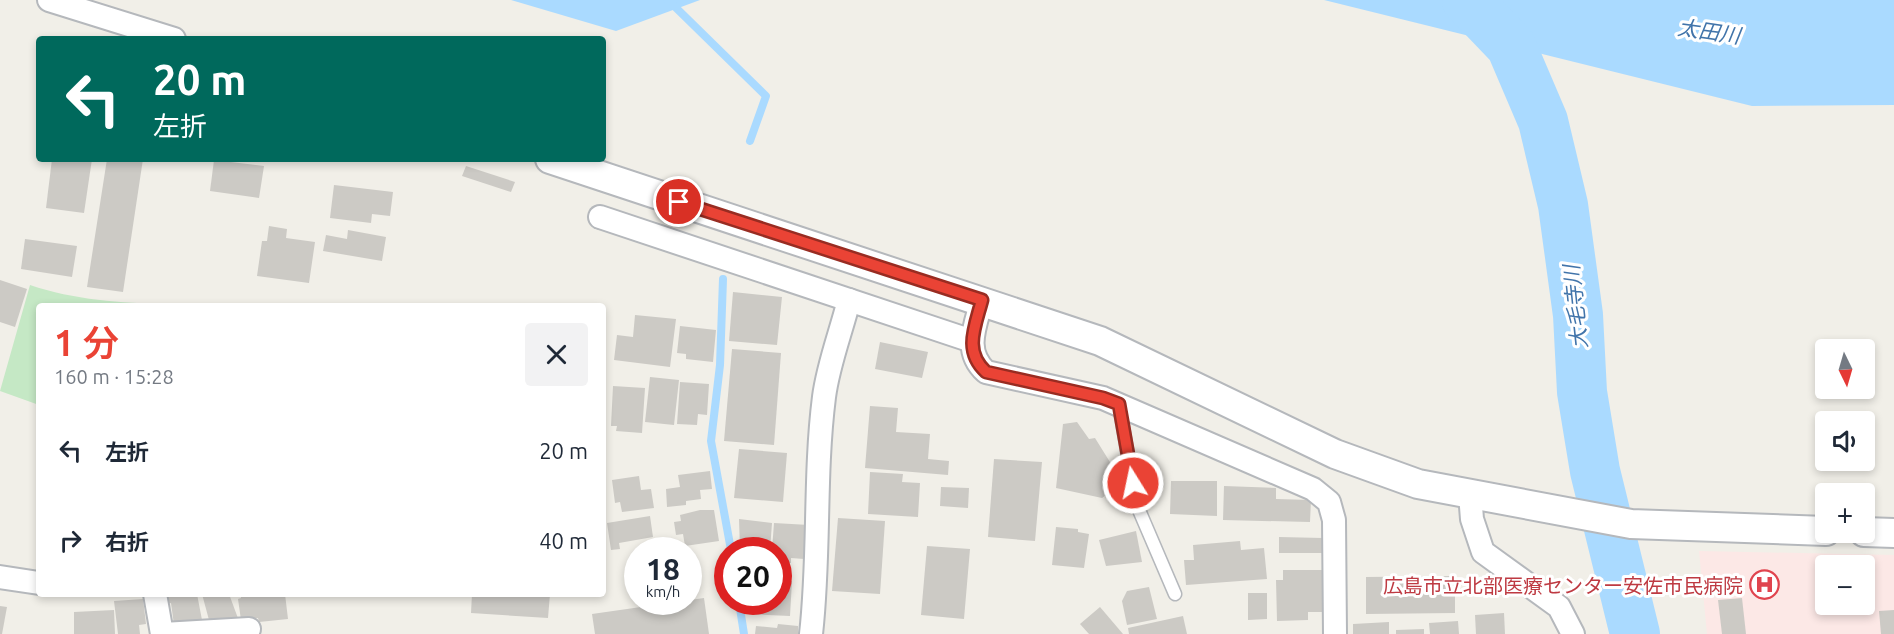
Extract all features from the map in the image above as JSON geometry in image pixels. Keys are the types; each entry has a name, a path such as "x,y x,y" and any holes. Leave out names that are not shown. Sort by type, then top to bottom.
{"street":[{"path":"49,0 164,36"},
{"path":"559,162 982,300 1100,341 1335,454 1418,484 1512,504 1631,524 1815,531"},
{"path":"600,217 972,341"},
{"path":"811,634 816,594 818,495 824,396 849,300"},
{"path":"982,300 972,341 976,363 986,372 1103,398 1119,404 1313,489 1329,502 1334,520 1335,634"},
{"path":"1470,494 1472,519 1483,552 1559,607 1572,634"},
{"path":"1875,532 1894,533"},
{"path":"0,577 36,583"},
{"path":"156,597 163,634 249,629"}],"lane":[{"path":"1119,404 1137,503 1175,594"}],"shaded area":[{"name":"広島市立北部医療センター安佐市民病院","path":"1699,551 1894,555 1894,634 1707,634"}],"green space":[{"path":"30,285 81,297 141,303 36,303 36,404 0,391"}],"water":[{"path":"511,0 700,0 616,31"},
{"name":"太田川","path":"1324,0 1894,0 1894,105 1752,106"}],"building":[{"path":"52,162 92,162 84,213 46,208"},
{"path":"107,162 143,162 123,292 87,287"},
{"path":"214,162 264,166 259,198 210,191"},
{"path":"466,166 515,182 511,192 462,176"},
{"path":"334,185 393,192 390,216 372,214 371,223 330,218"},
{"path":"269,226 287,229 286,238 315,242 309,283 257,276 262,241 267,241"},
{"path":"348,230 386,237 382,261 323,251 326,235 347,239"},
{"path":"25,239 77,246 72,277 21,269"},
{"path":"0,280 27,289 15,327 0,322"},
{"path":"733,292 782,297 777,345 729,341"},
{"path":"635,315 676,319 670,367 614,360 617,335 633,337"},
{"path":"680,326 716,330 713,362 686,359 686,354 677,353"},
{"path":"880,342 928,352 922,378 875,369"},
{"path":"732,349 781,353 774,445 724,441"},
{"path":"650,377 679,380 674,425 645,422"},
{"path":"680,382 709,384 707,415 698,414 697,425 677,424"},
{"path":"613,386 645,388 642,433 616,431 617,426 611,426"},
{"path":"870,406 898,408 896,432 930,434 928,459 949,461 948,475 865,468"},
{"path":"1077,422 1089,439 1095,438 1123,483 1102,498 1056,488 1063,424"},
{"path":"739,449 787,453 783,502 734,498"},
{"path":"994,459 1042,462 1035,541 988,537"},
{"path":"710,471 712,489 700,490 701,499 686,501 686,505 667,507 666,489 680,487 678,475"},
{"path":"870,472 903,474 902,482 920,483 918,517 868,514"},
{"path":"639,476 641,490 651,489 654,508 622,512 620,502 615,503 612,480"},
{"path":"1171,481 1217,481 1217,516 1170,514"},
{"path":"1224,486 1276,488 1276,499 1311,500 1310,522 1223,520"},
{"path":"941,487 969,488 968,508 940,506"},
{"path":"700,510 714,510 718,537 714,537 714,542 702,544 702,537 676,535 674,522 681,521 680,515"},
{"path":"650,516 653,537 624,537 624,542 619,543 620,549 611,550 607,523"},
{"path":"838,518 885,521 880,594 832,591"},
{"path":"739,519 772,523 771,537 740,537"},
{"path":"774,523 809,525 804,559 792,558 792,537 773,537"},
{"path":"1056,527 1078,529 1078,532 1089,534 1084,568 1052,565"},
{"path":"1136,531 1142,562 1106,566 1099,540"},
{"path":"1279,537 1323,538 1323,553 1279,553"},
{"path":"1240,541 1241,550 1264,548 1267,579 1186,585 1184,560 1194,560 1193,545"},
{"path":"927,546 970,549 964,619 921,615"},
{"path":"1283,570 1323,570 1324,612 1308,612 1308,620 1277,621 1276,580 1283,580"},
{"path":"1455,576 1455,613 1366,614 1366,577"},
{"path":"1149,587 1157,619 1127,625 1122,601 1127,591"},
{"path":"1248,593 1267,593 1267,619 1248,620"},
{"path":"165,597 198,597 202,620 174,625 171,603 166,604"},
{"path":"203,597 230,597 239,621 217,626 215,618 209,620"},
{"path":"285,597 288,619 259,622 258,618 241,620 238,599"},
{"path":"472,597 550,597 548,618 471,613"},
{"path":"702,598 704,598 709,634 595,634 592,614 624,609 624,615 702,615"},
{"path":"1742,598 1746,634 1722,634 1718,600"},
{"path":"143,599 146,624 139,625 140,634 118,634 114,601"},
{"path":"0,606 7,607 2,634 0,634"},
{"path":"1100,607 1123,634 1089,634 1080,624"},
{"path":"114,610 115,634 74,634 74,612"},
{"path":"1894,610 1894,634 1881,634 1879,611"},
{"path":"1504,613 1505,634 1476,634 1475,615"},
{"path":"1183,616 1187,634 1129,634 1128,628"},
{"path":"1458,621 1459,634 1430,634 1429,623"},
{"path":"1389,622 1389,634 1353,634 1353,624"},
{"path":"778,624 798,626 798,634 755,634 756,626 777,628"},
{"path":"1424,629 1424,634 1396,634 1396,630"}],"waterway":[{"path":"668,0 766,96 750,141"},
{"name":"大毛寺川","path":"1467,0 1511,46 1543,121 1563,205 1578,315 1582,392 1595,471 1635,634"},
{"path":"723,279 720,365 711,441 729,537"},
{"path":"741,615 744,634"}],"place":[{"name":"広島市立北部医療センター安佐市民病院","path":"1764,585"}],"route":[{"path":"679,202 982,300 972,341 976,363 986,372 1103,398 1119,404 1133,483"}]}
